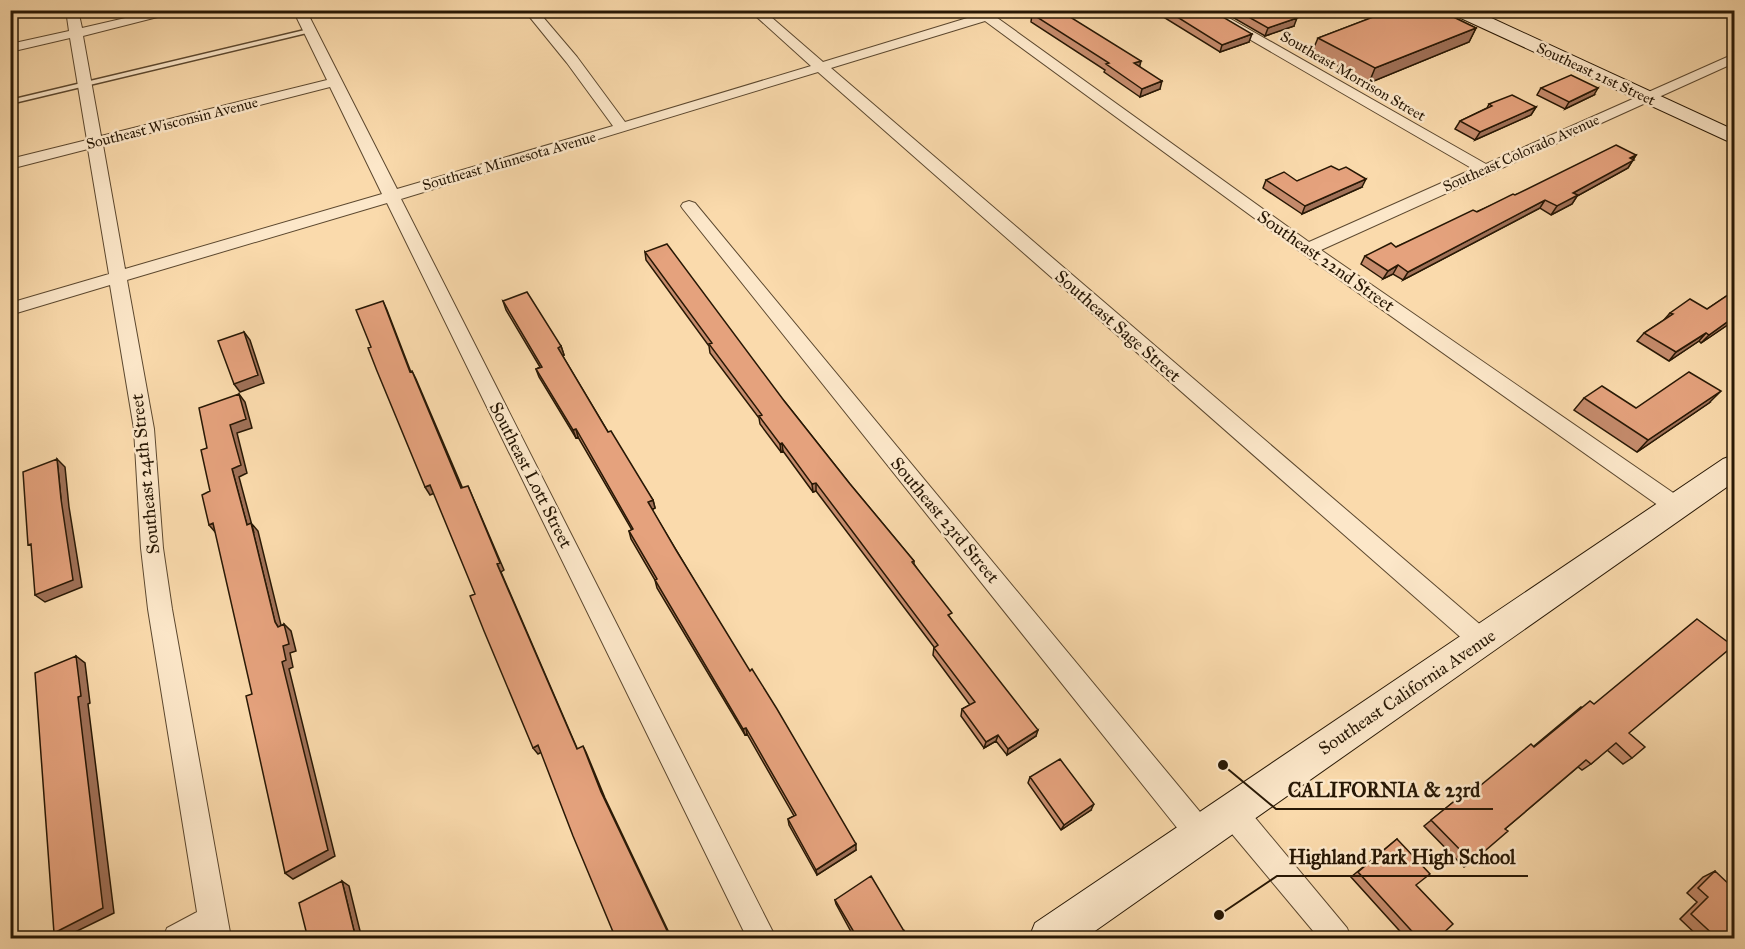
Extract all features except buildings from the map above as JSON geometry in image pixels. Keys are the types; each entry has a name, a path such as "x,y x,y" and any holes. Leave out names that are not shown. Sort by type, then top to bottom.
{"main road":[{"name":"Southeast 21st Street","path":"1458,10 1734,138"},
{"name":"Southeast California Avenue","path":"1050,939 1734,466"}],"street":[{"name":"Southeast 24th Street","path":"72,10 144,429 152,548 160,609 215,929"},
{"path":"10,48 179,10"},
{"name":"Southeast Lott Street","path":"299,10 762,939"},
{"path":"530,10 572,60 622,128"},
{"name":"Southeast Sage Street","path":"755,10 818,67 1482,640"},
{"name":"Southeast Minnesota Avenue","path":"10,309 622,128 983,13 1007,10"},
{"name":"Southeast Morrison Street","path":"1206,10 1484,169"},
{"name":"Southeast 22nd Street","path":"983,13 1308,249 1677,507"},
{"name":"Southeast Colorado Avenue","path":"1308,249 1734,58"},
{"name":"Southeast Wisconsin Avenue","path":"10,164 334,82"},
{"name":"Southeast 23rd Street","path":"689,206 1200,834"},
{"path":"1232,812 1337,939"},
{"path":"177,939 215,929"}],"lane":[{"path":"10,102 309,31"}],"place":[{"name":"CALIFORNIA & 23rd","path":"1223,765"},
{"name":"Highland Park High School","path":"1219,915"}]}
